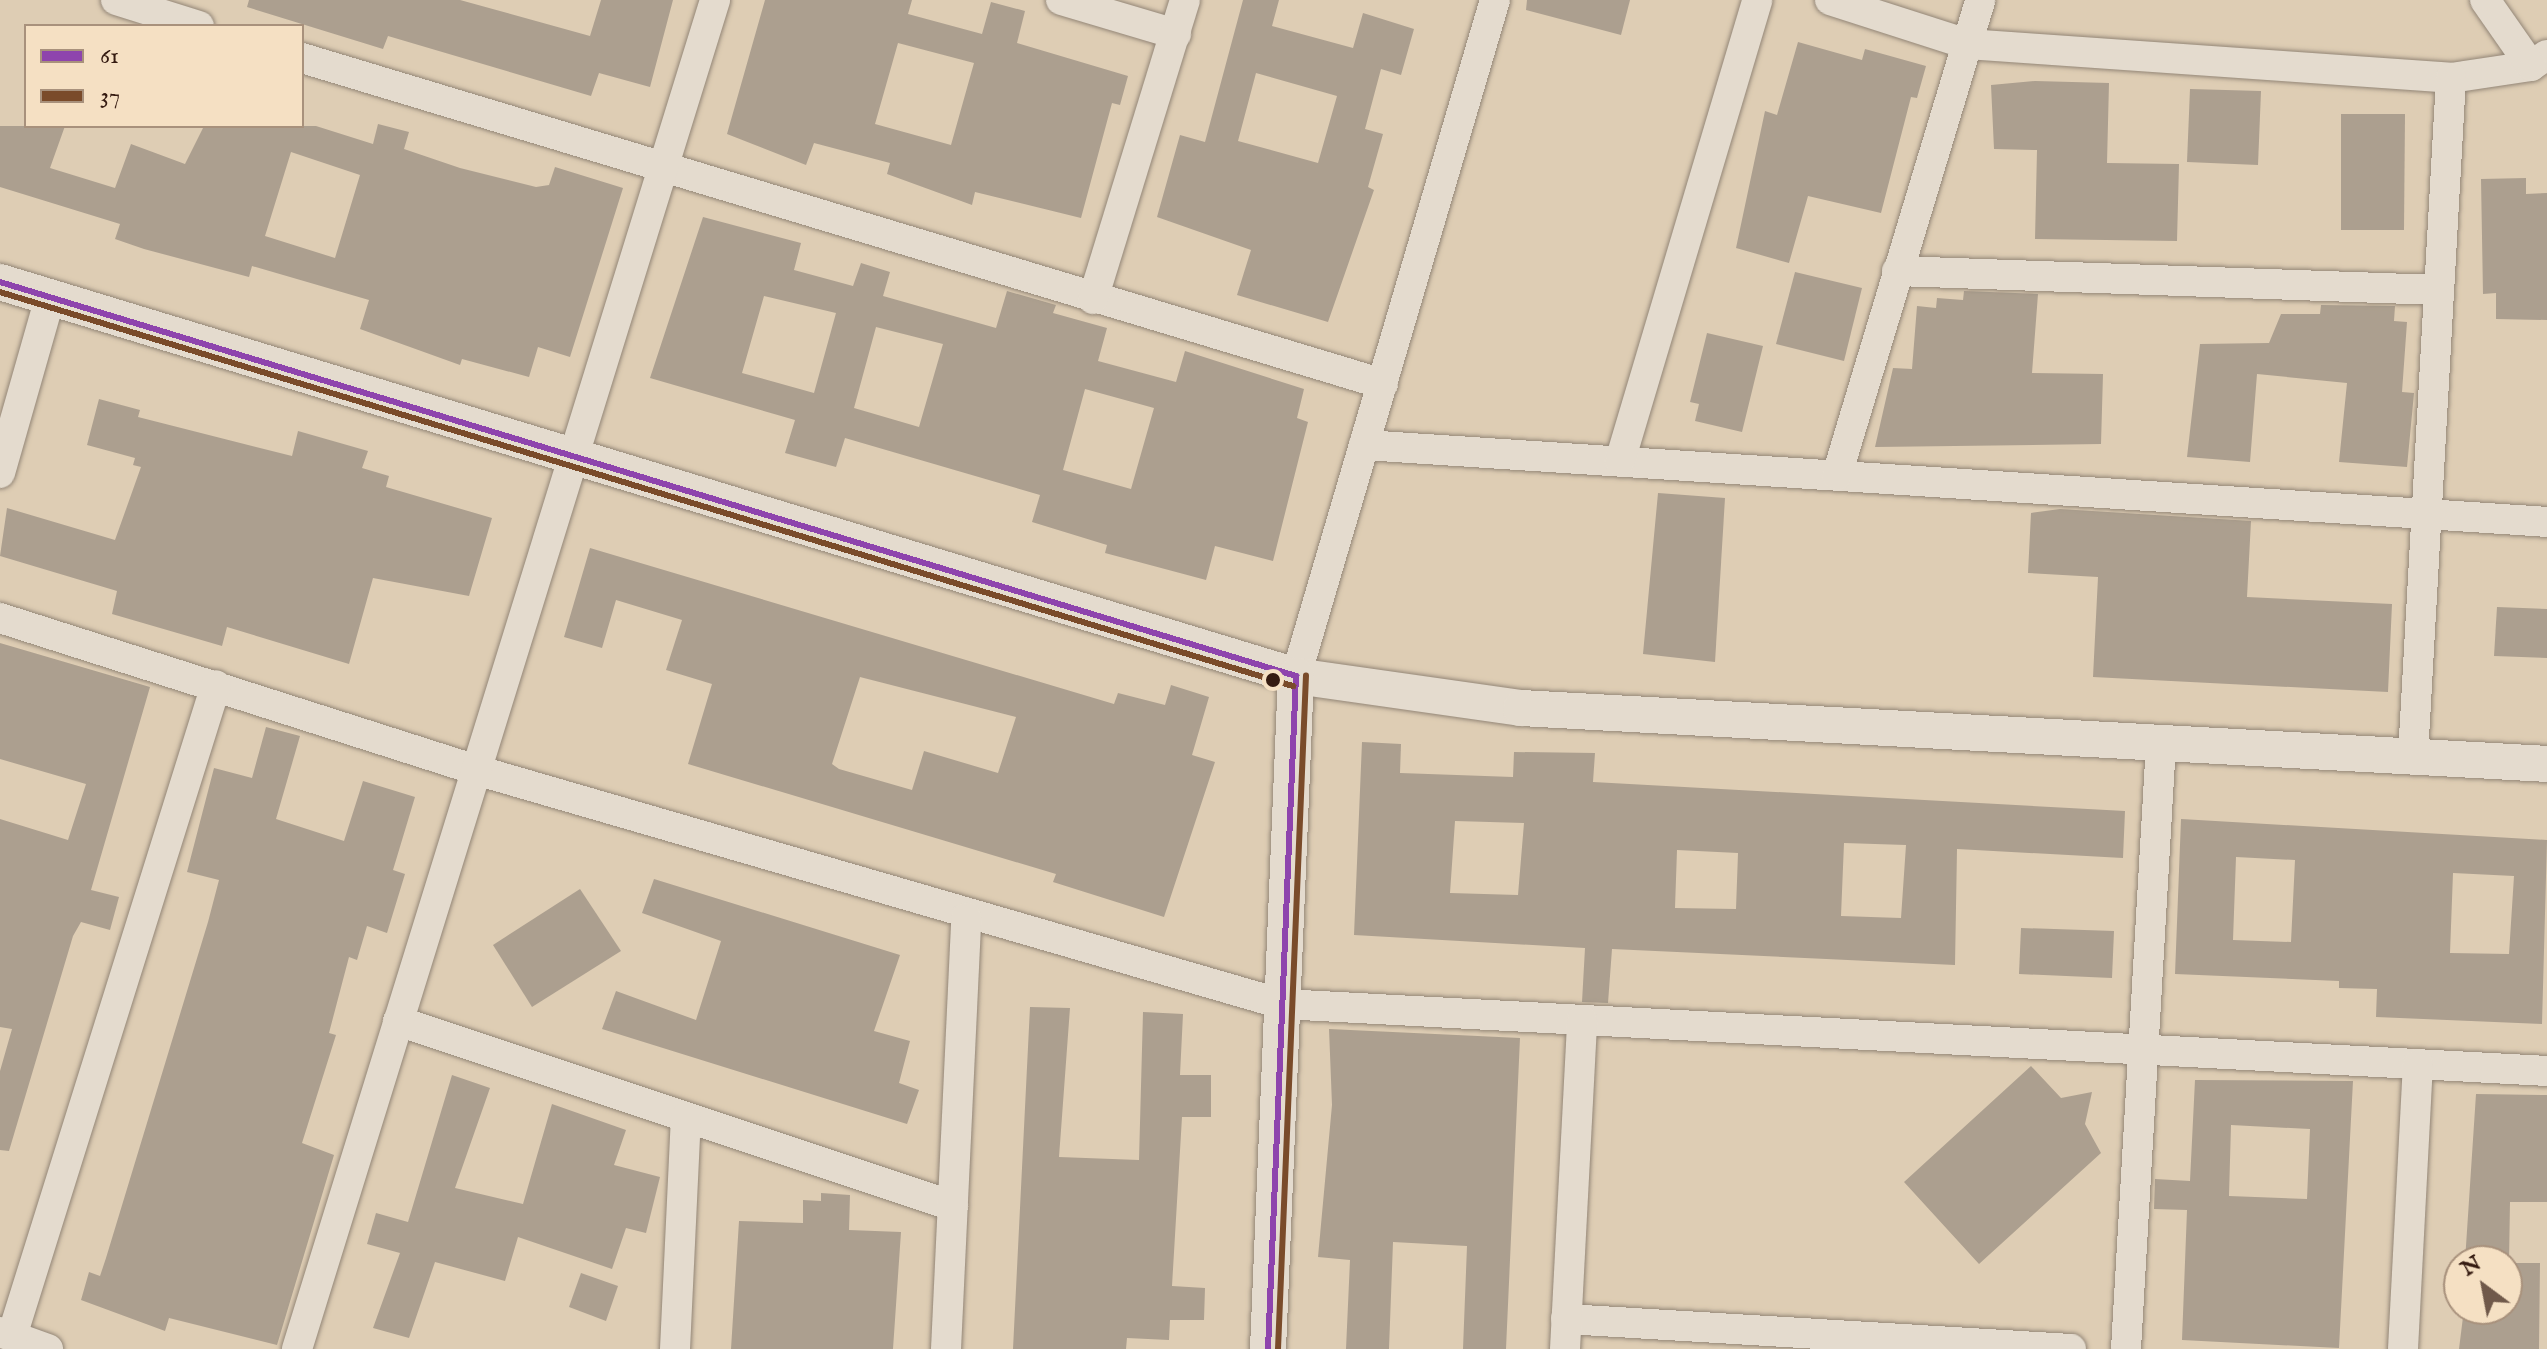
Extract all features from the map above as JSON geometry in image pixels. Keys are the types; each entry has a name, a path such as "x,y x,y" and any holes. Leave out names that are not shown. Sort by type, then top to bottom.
{"street":[{"path":"297,1349 715,0"},
{"path":"1061,0 1176,34"},
{"path":"1093,299 1185,0"},
{"path":"1268,1349 1296,676 1495,0"},
{"path":"1620,461 1757,0"},
{"path":"1830,0 1967,44 2451,78 2539,60"},
{"path":"1837,475 1980,0"},
{"path":"2485,0 2539,60"},
{"path":"133,3 193,24"},
{"path":"304,59 1383,384"},
{"path":"2413,756 2451,78"},
{"path":"1897,271 2439,290"},
{"path":"0,282 1296,676 1521,708 2547,764"},
{"path":"0,473 50,297"},
{"path":"1364,445 2547,522"},
{"path":"0,618 476,770 966,917 1282,1004 2547,1071"},
{"path":"48,1349 6,1334 216,685"},
{"path":"2126,1349 2161,743"},
{"path":"946,1349 966,917"},
{"path":"1582,1020 1566,1334 2071,1349"},
{"path":"398,1021 953,1206"},
{"path":"2403,1349 2418,1064"},
{"path":"675,1349 686,1117"}],"building":[{"path":"249,0 460,0 590,36 601,0 673,0 650,87 599,73 591,96 388,36 383,49 247,7"},
{"path":"765,0 912,0 908,14 982,34 991,2 1025,11 1017,43 1128,76 1120,105 1112,103 1081,218 975,192 972,205 887,174 890,163 814,143 806,165 727,134","holes":["898,43 974,63 951,145 875,124"]},
{"path":"1243,0 1279,0 1272,26 1353,48 1363,13 1414,29 1401,75 1381,69 1365,129 1383,134 1368,187 1374,190 1328,322 1237,295 1251,250 1157,217 1180,135 1205,142","holes":["1256,73 1337,96 1318,163 1238,141"]},
{"path":"1527,0 1630,0 1621,35 1526,10"},
{"path":"1798,42 1862,60 1865,49 1926,66 1917,98 1911,97 1881,213 1808,196 1789,263 1736,248 1765,111 1777,115"},
{"path":"2035,81 2109,83 2107,163 2179,164 2177,241 2035,239 2037,150 1994,149 1991,85"},
{"path":"2190,89 2261,91 2258,165 2187,162"},
{"path":"2341,114 2405,114 2404,230 2341,230"},
{"path":"378,124 409,132 404,149 460,168 536,187 549,185 555,167 623,188 570,357 538,347 529,377 462,359 460,365 360,329 369,300 252,266 249,277 144,249 115,239 120,224 0,187 0,126 64,128 50,168 115,188 131,144 185,164 203,128 316,126 373,144","holes":["291,152 360,175 335,258 265,236"]},
{"path":"2526,178 2526,194 2547,193 2547,320 2496,319 2496,293 2483,294 2481,179"},
{"path":"703,217 801,243 794,270 853,286 861,263 890,272 883,296 996,328 1007,291 1056,305 1053,313 1107,328 1098,361 1176,382 1185,351 1304,389 1297,418 1308,422 1273,561 1215,546 1206,580 1105,553 1107,545 1032,522 1040,495 845,438 836,467 785,453 795,420 650,378","holes":["764,296 836,313 814,393 742,373","876,327 943,344 919,427 854,408","1085,389 1154,408 1131,489 1063,470"]},
{"path":"1795,272 1862,288 1844,361 1776,344"},
{"path":"1964,291 2038,294 2032,373 2103,374 2101,444 1875,447 1893,368 1912,369 1917,306 1936,308 1937,298 1963,300"},
{"path":"2321,305 2395,306 2394,321 2407,322 2402,392 2414,393 2407,467 2339,462 2347,383 2257,374 2250,462 2187,457 2200,344 2269,343 2281,314 2320,314"},
{"path":"1707,333 1763,346 1742,432 1695,421 1699,404 1690,402"},
{"path":"99,399 140,410 138,417 292,456 298,431 368,451 362,468 389,476 386,487 492,518 469,596 373,578 349,664 227,627 222,646 112,614 117,591 0,556 7,508 115,540 141,467 133,465 135,458 87,445"},
{"path":"1658,493 1725,498 1715,662 1643,654"},
{"path":"2060,509 2251,521 2247,597 2392,604 2388,692 2093,677 2098,577 2028,573 2031,513"},
{"path":"590,548 1114,704 1118,693 1165,705 1171,685 1209,697 1192,755 1215,762 1164,917 1053,882 1056,874 688,764 712,684 666,670 682,620 616,600 602,648 564,637","holes":["860,677 1016,717 998,773 924,751 912,790 839,769 832,764"]},
{"path":"2497,607 2547,609 2547,658 2494,656"},
{"path":"0,643 150,687 91,890 119,897 110,930 81,922 73,936 9,1151 0,1150 0,1071 12,1029 0,1027 0,819 68,840 86,784 0,759"},
{"path":"266,727 300,736 276,819 344,841 363,781 415,797 393,870 405,874 387,933 367,926 357,960 349,957 329,1033 336,1035 302,1143 334,1155 277,1345 169,1318 165,1331 81,1300 89,1272 100,1276 106,1258 219,880 187,872 214,768 252,778"},
{"path":"1362,742 1401,744 1400,773 1513,777 1514,752 1595,753 1593,782 2125,811 2123,858 1957,849 1955,965 1612,949 1608,1003 1582,1002 1585,948 1354,935","holes":["1455,821 1524,823 1518,895 1450,893","1844,843 1906,845 1901,918 1841,916","1677,850 1738,853 1736,909 1675,908"]},
{"path":"2181,819 2547,840 2542,1024 2376,1017 2377,989 2339,988 2339,981 2175,974","holes":["2236,857 2295,860 2291,942 2233,940","2453,873 2514,876 2509,954 2450,953"]},
{"path":"654,879 900,955 874,1031 910,1041 899,1083 919,1090 907,1124 602,1029 616,991 696,1020 721,941 642,913"},
{"path":"580,889 621,951 532,1007 493,945"},
{"path":"2021,928 2114,931 2112,978 2019,974"},
{"path":"1030,1007 1070,1008 1059,1157 1139,1160 1143,1012 1183,1014 1180,1075 1211,1075 1211,1117 1182,1117 1172,1286 1205,1288 1204,1320 1170,1320 1169,1340 1127,1338 1126,1349 1013,1349"},
{"path":"1329,1029 1520,1038 1506,1349 1463,1349 1467,1246 1393,1242 1389,1349 1346,1349 1350,1260 1318,1257 1332,1105"},
{"path":"2031,1066 2061,1098 2092,1092 2085,1124 2101,1153 1979,1264 1904,1182"},
{"path":"452,1075 490,1088 455,1188 523,1204 552,1104 626,1130 614,1165 660,1177 646,1233 626,1228 612,1269 518,1237 505,1281 435,1262 409,1338 373,1328 400,1253 367,1244 376,1213 408,1222"},
{"path":"2195,1080 2353,1081 2339,1348 2182,1340 2187,1210 2154,1209 2155,1179 2190,1181","holes":["2231,1125 2310,1129 2307,1199 2229,1196"]},
{"path":"2476,1094 2547,1095 2547,1202 2510,1202 2509,1245 2466,1245"},
{"path":"821,1193 850,1195 849,1230 901,1232 893,1349 731,1349 739,1221 803,1223 803,1200 821,1201"},
{"path":"2523,1263 2540,1263 2539,1349 2459,1349 2462,1325 2523,1325"},
{"path":"581,1273 618,1286 606,1321 569,1307"}],"transit line":[{"name":"61","path":"0,282 1296,676"},
{"name":"37","path":"0,292 1293,686"},
{"name":"61","path":"1268,1349 1296,676"},
{"name":"37","path":"1278,1349 1306,676"}]}
